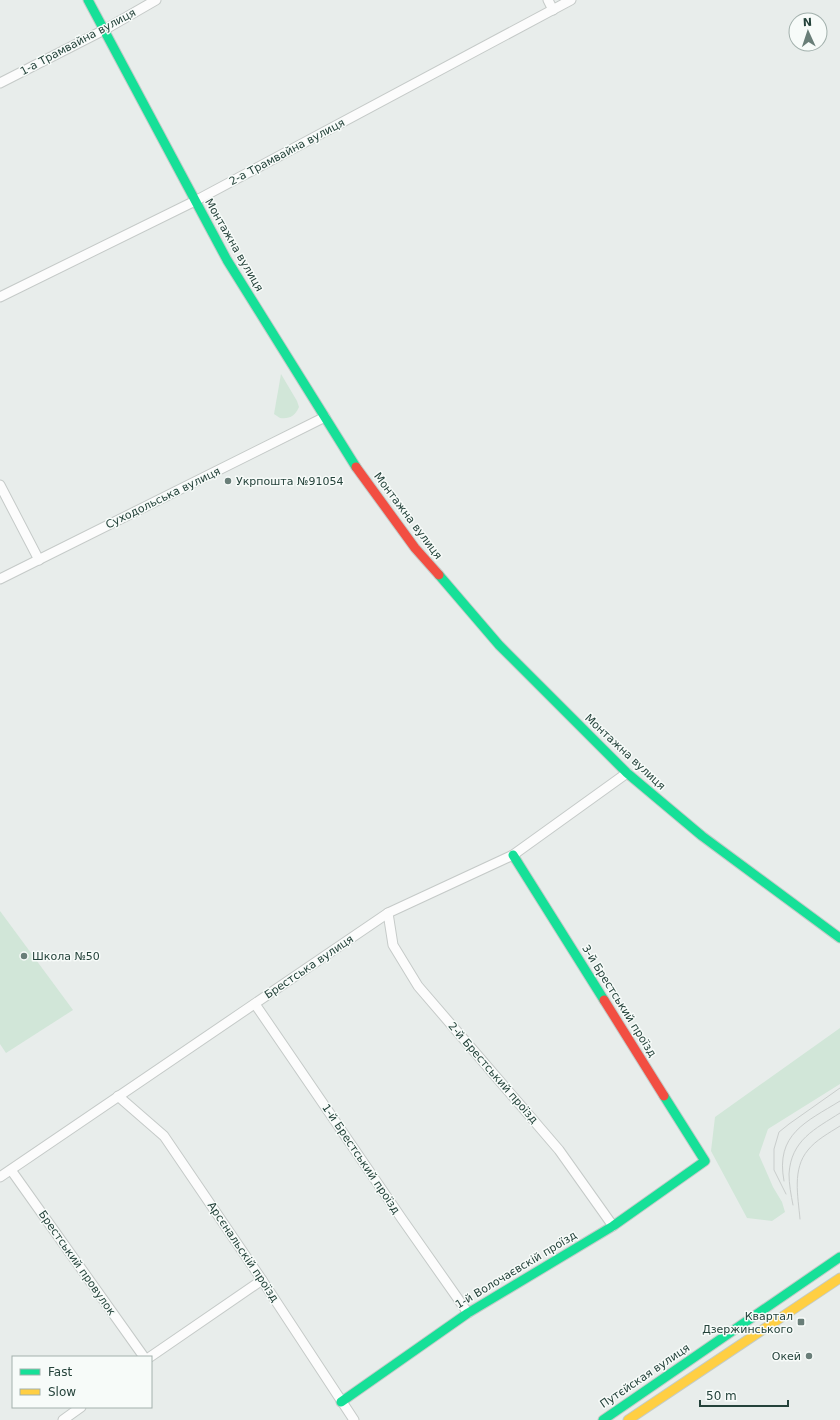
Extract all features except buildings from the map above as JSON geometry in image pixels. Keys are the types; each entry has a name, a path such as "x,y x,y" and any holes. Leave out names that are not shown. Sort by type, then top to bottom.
{"street":[{"name":"Монтажна вулиця","path":"88,0 227,260 359,470 415,548 498,645 627,773 702,836 840,938"},
{"name":"1-а Трамвайна вулиця","path":"0,83 104,30 156,0"},
{"path":"548,0 553,10"},
{"name":"2-а Трамвайна вулиця","path":"0,297 195,201 571,0"},
{"name":"Суходольська вулиця","path":"0,580 326,417"},
{"path":"0,485 39,560"},
{"name":"Брестська вулиця","path":"0,1177 388,913 513,855 627,773"},
{"name":"3-й Брестський проїзд","path":"513,855 705,1161"},
{"name":"2-й Брестський проїзд","path":"388,913 393,945 418,986 559,1150 613,1226"},
{"name":"1-й Брестський проїзд","path":"255,1004 402,1220 468,1313"},
{"name":"Арсєнальскій проїзд","path":"118,1096 164,1136 262,1280 354,1420"},
{"name":"1-й Волочаєвскій проїзд","path":"341,1402 468,1313 613,1226 705,1161"},
{"name":"Брестський провулок","path":"11,1170 143,1356"},
{"name":"Путєйская вулиця","path":"603,1420 840,1257"},
{"path":"628,1420 840,1278"},
{"path":"151,1356 262,1280"},
{"path":"63,1420 80,1408"}],"green space":[{"path":"281,374 299,407 294,415 287,418 280,418 274,414"},
{"path":"0,911 73,1010 6,1053 0,1044"},
{"path":"840,1028 840,1084 768,1129 759,1155 773,1187 782,1202 785,1212 772,1221 747,1218 711,1151 715,1117"}],"tram line":[{"path":"786,1194 774,1170 774,1149 779,1132 840,1088"},
{"path":"784,1181 782,1165 784,1152 789,1141 796,1131 805,1123 840,1101"},
{"path":"793,1205 789,1174 794,1152 799,1144 813,1130 840,1113"},
{"path":"800,1219 797,1183 803,1157 815,1143 840,1126"}],"traffic: fast":[{"path":"88,0 227,260 356,467"},
{"path":"439,575 499,645 627,773 702,836 840,938"},
{"path":"513,855 604,1000"},
{"path":"341,1402 468,1313 613,1226 705,1161 664,1096"},
{"path":"603,1420 840,1257"}],"traffic: slow":[{"path":"628,1420 840,1278"}],"traffic: jam":[{"path":"356,467 415,548 439,575"},
{"path":"604,1000 664,1096"}],"place":[{"name":"Укрпошта №91054","path":"228,481"},
{"name":"Школа №50","path":"24,956"},
{"name":"Квартал Дзержинського","path":"801,1322"},
{"name":"Окей","path":"809,1356"}]}
